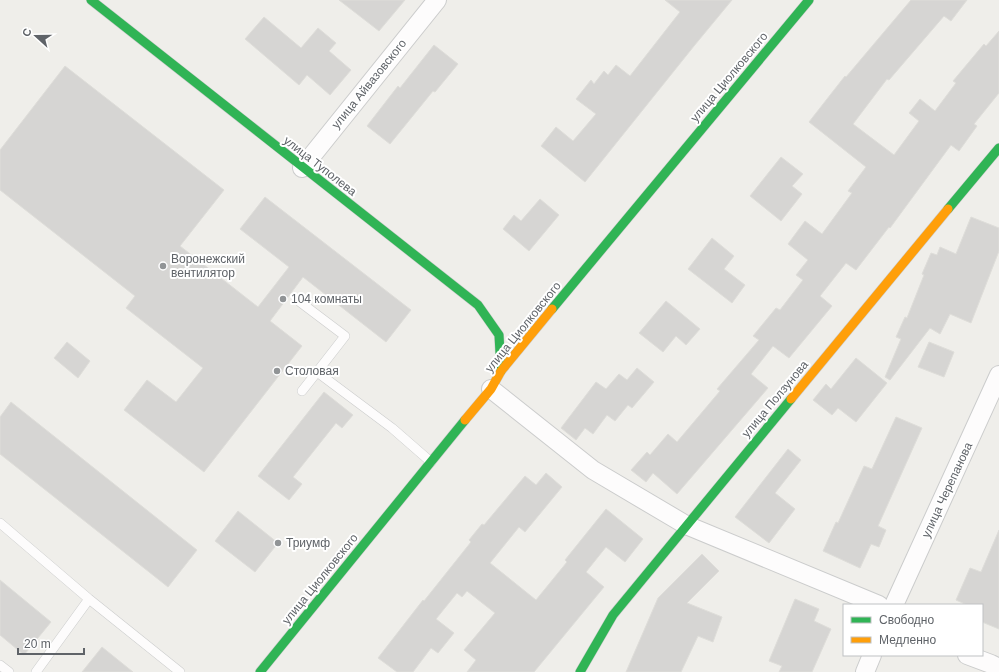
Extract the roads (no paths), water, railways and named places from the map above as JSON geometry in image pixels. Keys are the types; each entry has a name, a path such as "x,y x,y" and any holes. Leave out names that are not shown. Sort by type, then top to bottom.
{"street":[{"name":"улица Айвазовского","path":"302,168 437,0"},
{"name":"улица Циолковского","path":"260,672 490,389 501,371 809,0"},
{"name":"улица Туполева","path":"93,1 302,168 478,305 499,335 501,371"},
{"name":"улица Ползунова","path":"580,672 613,615 686,524 999,148"},
{"name":"улица Черепанова","path":"894,604 999,375"},
{"path":"490,389 593,470 686,524 877,604"},
{"path":"865,672 872,656"},
{"path":"970,656 999,668"}],"lane":[{"path":"300,302 344,336 302,390"},
{"path":"317,372 392,428 431,462"},
{"path":"0,523 89,599 180,672"},
{"path":"36,672 89,599"},
{"path":"0,665 9,672"}],"place":[{"name":"Воронежский вентилятор","path":"163,266"},
{"name":"104 комнаты","path":"283,299"},
{"name":"Столовая","path":"277,371"},
{"name":"Триумф","path":"278,543"}]}
